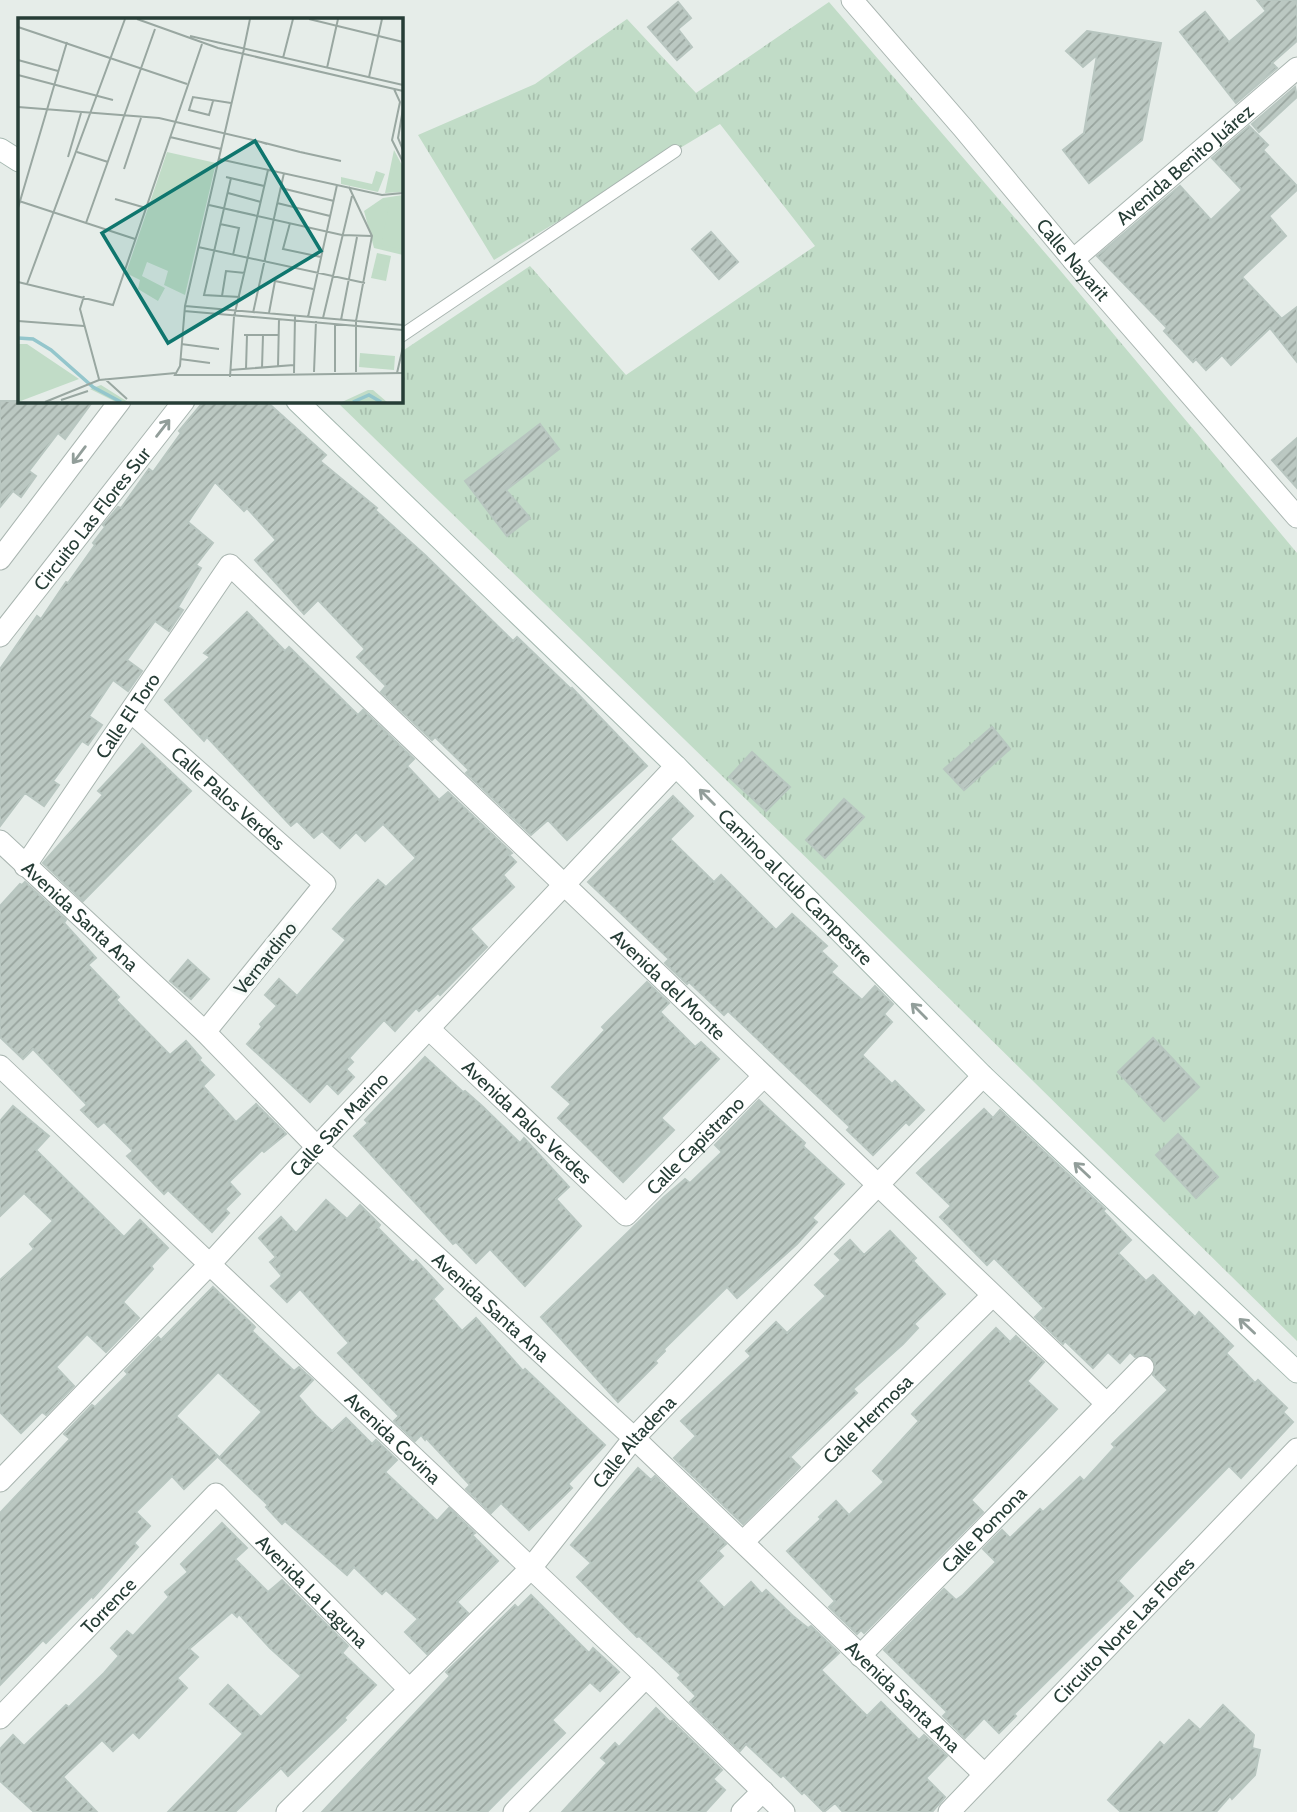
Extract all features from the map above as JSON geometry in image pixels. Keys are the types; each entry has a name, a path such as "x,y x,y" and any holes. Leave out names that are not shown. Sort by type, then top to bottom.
{"street":[{"name":"Calle Nayarit","path":"852,0 1073,260 1296,513"},
{"name":"Avenida Benito Juárez","path":"1073,260 1297,68"},
{"path":"0,149 18,160"},
{"path":"0,559 119,402"},
{"name":"Circuito Las Flores Sur","path":"0,636 183,402"},
{"name":"Camino al club Campestre","path":"301,402 676,766 982,1076 1297,1373"},
{"name":"Calle El Toro","path":"25,866 230,565"},
{"name":"Avenida del Monte","path":"230,565 1107,1404"},
{"name":"Calle Palos Verdes","path":"131,712 325,884"},
{"name":"Calle San Marino","path":"0,1481 209,1265 676,766"},
{"name":"Avenida Santa Ana","path":"0,841 205,1032 317,1147 634,1438 984,1774"},
{"name":"Vernardino","path":"205,1032 325,884"},
{"name":"Avenida Palos Verdes","path":"429,1029 626,1215"},
{"name":"Avenida Covina","path":"0,1066 646,1677 784,1812"},
{"name":"Calle Capistrano","path":"626,1215 764,1076"},
{"name":"Calle Altadena","path":"288,1812 530,1569 634,1438 982,1076"},
{"name":"Calle Hermosa","path":"743,1542 992,1296"},
{"name":"Calle Pomona","path":"860,1656 1143,1367"},
{"name":"Circuito Norte Las Flores","path":"949,1812 1297,1449"},
{"name":"Avenida La Laguna","path":"216,1494 409,1689"},
{"name":"Torrence","path":"0,1718 216,1494"},
{"path":"514,1812 646,1677"},
{"path":"742,1812 763,1791"}],"lane":[{"path":"402,335 675,151"}],"green space":[{"path":"829,2 1059,269 1297,553 1297,1341 824,875 337,402 402,402 402,351 530,266 626,375 815,246 720,124 494,260 418,135 535,84 627,19 696,93"}],"building":[{"path":"1257,0 1297,0 1297,41 1272,63 1277,68 1236,103 1180,32 1205,12 1229,42 1266,11"},
{"path":"678,2 691,18 678,29 692,47 677,60 648,27"},
{"path":"1087,31 1161,43 1142,140 1089,183 1063,150 1084,133 1097,55 1083,67 1066,51"},
{"path":"1295,87 1297,97 1259,132 1252,124"},
{"path":"1249,126 1268,145 1263,150 1297,186 1297,190 1269,216 1286,236 1242,277 1281,318 1276,323 1297,307 1297,362 1270,328 1231,365 1222,355 1206,370 1196,359 1193,362 1164,331 1167,328 1097,256 1180,186 1211,220 1242,190 1212,158"},
{"path":"711,232 738,262 719,279 692,249"},
{"path":"0,401 92,402 65,439 58,433 29,471 36,476 21,497 13,491 0,507"},
{"path":"203,402 267,402 326,455 320,461 377,508 375,510 513,641 517,637 572,688 647,766 567,840 548,820 531,835 466,773 469,770 435,737 432,740 381,692 386,686 357,657 365,649 318,600 304,614 255,560 276,540 247,508 244,511 215,482 188,522 213,543 196,565 201,568 178,607 183,610 169,631 155,621 127,660 142,671 128,691 113,680 89,716 102,725 88,745 82,741 53,781 59,785 44,806 25,793 0,826 0,669 37,616 41,619 66,582 68,583 95,545 93,543 105,527 103,525 118,507 121,508 149,469 153,472 181,433 179,431"},
{"path":"540,424 559,449 506,490 530,518 507,536 465,481"},
{"path":"1297,438 1297,488 1272,460"},
{"path":"247,612 285,651 289,647 358,715 363,710 414,759 407,766 439,800 448,792 512,853 509,855 516,862 503,875 514,887 470,929 487,947 440,995 438,993 419,1011 416,1008 395,1031 384,1020 349,1058 353,1062 346,1069 354,1077 338,1094 327,1083 310,1102 247,1044 262,1027 260,1024 277,1006 265,995 279,979 297,996 346,940 333,929 378,880 386,887 416,858 383,824 365,841 356,832 340,848 322,831 314,838 297,821 291,826 207,737 204,741 165,700 210,657 204,653"},
{"path":"992,727 1010,749 964,790 944,769"},
{"path":"142,744 191,791 83,901 43,863 103,795 98,791"},
{"path":"752,752 790,787 766,811 729,777"},
{"path":"673,796 693,816 670,839 714,882 721,875 776,930 792,914 827,946 821,951 837,966 831,972 862,1000 875,986 893,1004 884,1014 892,1022 862,1055 892,1084 895,1081 924,1110 909,1125 906,1122 873,1155 847,1130 850,1127 728,1011 724,1015 665,963 669,959 588,882"},
{"path":"844,799 864,817 825,858 806,840"},
{"path":"25,882 66,920 64,923 96,958 88,965 119,997 116,1000 170,1055 186,1041 201,1058 199,1060 214,1075 203,1086 236,1122 256,1104 286,1134 264,1152 262,1150 229,1182 240,1194 225,1209 229,1213 212,1232 168,1190 164,1194 127,1156 133,1151 104,1122 98,1127 81,1110 87,1105 33,1049 23,1059 0,1037 0,906"},
{"path":"188,960 209,979 191,999 170,981"},
{"path":"647,982 669,1003 660,1012 695,1047 701,1042 719,1059 661,1118 674,1130 623,1182 558,1118 571,1104 552,1087 605,1030 602,1027"},
{"path":"1153,1038 1199,1087 1164,1121 1118,1072"},
{"path":"425,1057 520,1143 524,1138 569,1187 556,1199 581,1226 525,1286 490,1249 476,1263 456,1242 453,1244 354,1136 368,1123 365,1120"},
{"path":"759,1100 844,1184 812,1218 817,1222 797,1244 737,1298 727,1287 664,1349 655,1361 657,1363 618,1402 541,1317 663,1198 685,1179 690,1183 722,1152 715,1145"},
{"path":"13,1106 49,1136 36,1150 124,1237 140,1220 168,1248 123,1302 139,1318 106,1352 87,1334 56,1367 74,1386 46,1415 42,1412 21,1433 0,1412 0,1280 34,1249 30,1244 53,1221 24,1193 0,1216 0,1121"},
{"path":"984,1109 993,1118 1000,1110 1105,1209 1103,1211 1131,1240 1118,1253 1146,1281 1153,1275 1195,1317 1199,1312 1233,1346 1226,1353 1255,1383 1258,1380 1287,1408 1283,1412 1293,1422 1241,1478 1229,1466 1131,1567 1118,1581 1133,1596 1014,1714 1016,1716 999,1733 984,1718 965,1738 943,1716 947,1712 884,1650 944,1589 956,1600 963,1595 996,1562 983,1549 1002,1530 1010,1538 1040,1509 1043,1512 1080,1477 1084,1481 1115,1447 1112,1444 1168,1390 1153,1375 1155,1363 1147,1355 1135,1357 1130,1352 1120,1363 1108,1352 1093,1368 1035,1317 1044,1308 994,1258 987,1265 940,1217 951,1206 917,1173"},
{"path":"1178,1134 1218,1177 1196,1198 1156,1155"},
{"path":"326,1200 347,1219 360,1205 380,1225 378,1228 413,1263 416,1260 443,1289 433,1299 462,1331 476,1318 523,1371 525,1369 605,1445 568,1484 572,1488 529,1530 501,1503 491,1513 466,1489 470,1485 426,1438 425,1440 421,1435 415,1441 394,1421 399,1416 338,1353 349,1343 300,1289 287,1302 271,1286 282,1276 270,1262 276,1257 259,1238 281,1217 296,1233"},
{"path":"890,1231 916,1258 913,1261 945,1294 914,1324 918,1328 903,1344 853,1389 857,1393 790,1457 800,1467 743,1524 674,1458 696,1436 681,1421 751,1356 746,1351 776,1322 787,1333 826,1296 815,1285 841,1260 835,1254 850,1240 864,1255"},
{"path":"213,1287 255,1327 252,1331 294,1371 299,1367 313,1380 298,1396 314,1414 332,1431 346,1418 372,1444 376,1440 397,1460 385,1472 437,1521 449,1508 475,1533 472,1535 498,1561 457,1602 468,1613 427,1654 405,1632 418,1619 386,1590 382,1594 354,1567 347,1575 285,1521 282,1524 266,1507 268,1505 219,1458 262,1412 218,1372 176,1416 218,1456 184,1489 172,1476 136,1512 150,1526 134,1543 138,1547 93,1598 92,1596 46,1643 43,1640 0,1685 0,1513 70,1439 64,1434 128,1374 125,1371 158,1337 161,1340"},
{"path":"996,1328 1010,1342 1016,1336 1044,1362 1027,1381 1057,1409 971,1500 983,1512 864,1633 861,1630 857,1634 829,1607 835,1601 787,1551 836,1501 849,1515 884,1482 873,1471 919,1421 912,1414"},
{"path":"638,1468 651,1480 655,1476 726,1544 718,1551 723,1556 698,1581 724,1608 751,1582 762,1594 766,1590 808,1628 811,1626 839,1653 821,1670 867,1716 881,1702 919,1740 924,1735 947,1756 926,1778 945,1797 932,1812 843,1812 835,1803 824,1812 746,1744 740,1751 690,1702 696,1696 678,1678 681,1675 637,1637 577,1577 591,1563 571,1545"},
{"path":"222,1523 247,1548 235,1559 268,1592 282,1580 348,1646 342,1653 376,1685 344,1718 346,1720 288,1776 281,1768 235,1812 168,1812 243,1734 210,1704 228,1685 261,1717 301,1676 270,1648 239,1614 237,1617 232,1612 189,1649 198,1657 177,1678 187,1688 139,1738 133,1732 113,1751 102,1740 63,1777 97,1812 34,1812 0,1781 0,1749 13,1735 24,1746 104,1673 119,1656 111,1648 127,1631 133,1636 169,1597 165,1592 188,1572 181,1564"},
{"path":"531,1595 589,1653 593,1648 619,1672 600,1691 590,1682 552,1720 565,1733 487,1812 322,1812 450,1676 446,1672 515,1605 518,1608"},
{"path":"1223,1705 1254,1735 1252,1748 1260,1750 1255,1775 1232,1799 1230,1796 1216,1812 1121,1812 1108,1800 1160,1742 1164,1746 1189,1720 1200,1730"},
{"path":"656,1708 722,1770 713,1779 725,1790 705,1812 562,1812 607,1763 601,1758 615,1743 619,1747"}]}
